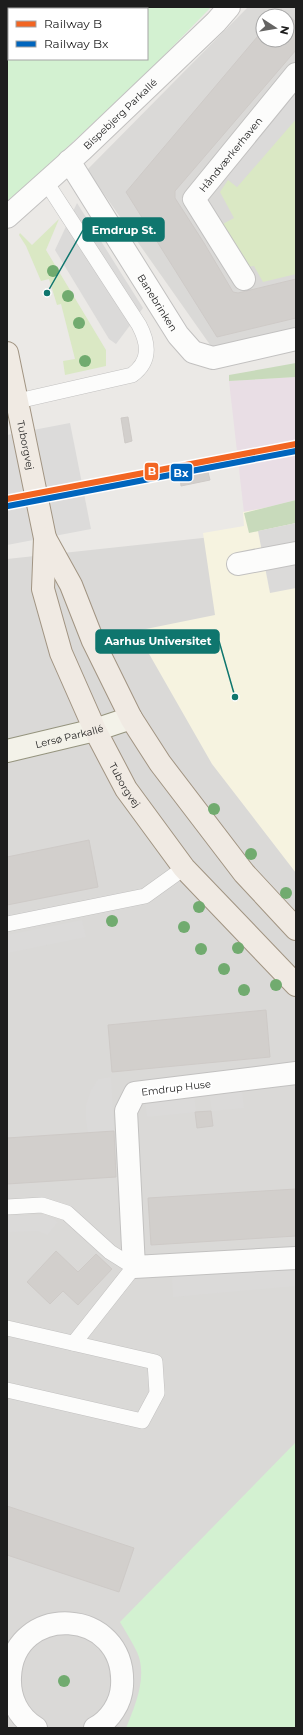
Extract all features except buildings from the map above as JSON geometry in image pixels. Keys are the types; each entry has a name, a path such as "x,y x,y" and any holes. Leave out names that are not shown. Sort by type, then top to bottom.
{"main road":[{"name":"Tuborgvej","path":"7,353 45,538 43,589 61,653 94,730 126,789 184,868 296,985"},
{"name":"Tuborgvej","path":"45,538 71,584 93,641 131,718 160,763 244,873 296,929"}],"street":[{"name":"Bispebjerg Parkallé","path":"7,217 210,28 229,7"},
{"name":"Håndværkerhaven","path":"244,279 194,199 296,74"},
{"name":"Banebrinken","path":"68,161 178,335 193,352 213,358 296,339"},
{"path":"238,564 296,553"},
{"name":"Lersø Parkallé","path":"7,751 94,730 131,718"},
{"name":"Emdrup Huse","path":"134,1267 126,1111 135,1093 296,1073"},
{"path":"134,1267 296,1258"},
{"path":"30,1727 16,1708 9,1688 12,1646 32,1633 51,1624 73,1623 93,1629 108,1641 118,1657 123,1675 121,1694 114,1711 100,1727"}],"lane":[{"path":"18,401 132,375 140,369 147,349 145,337 139,325 46,182"},
{"path":"7,924 145,896 184,868"},
{"path":"7,1207 42,1205 67,1213 110,1252 134,1267 74,1343"},
{"path":"7,1328 155,1362 157,1393 142,1421 7,1390"}],"shaded area":[{"path":"248,7 296,7 296,334 213,349 87,170"},
{"path":"290,94 296,99 296,119 237,187 221,173"},
{"path":"77,203 143,308 116,344 109,339 55,250"},
{"path":"296,377 296,500 244,513 229,381"},
{"path":"296,502 296,873 212,764 136,631 215,615 203,533 244,526 243,512"},
{"path":"296,523 296,1728 7,1728 7,559 249,533"},
{"path":"296,523 296,588 270,593 258,531"},
{"path":"82,920 86,937 7,953 7,935"},
{"path":"111,1077 114,1131 88,1133 86,1105 91,1090 98,1079"},
{"path":"242,1090 244,1108 212,1111 209,1093"},
{"path":"194,1094 196,1112 147,1117 145,1099"},
{"path":"45,1215 58,1222 48,1235 38,1231 7,1232 7,1216"},
{"path":"296,1266 296,1286 173,1297 172,1276"}],"green space":[{"path":"7,7 211,7 144,76 7,203"},
{"path":"296,119 296,274 263,282 254,266 245,267 221,225 234,218 220,192 228,180 237,187"},
{"path":"59,219 46,250 106,350 106,366 65,375 63,361 75,359 61,304 57,305 49,279 41,281 26,246 19,235 20,233 32,245"},
{"path":"296,363 296,377 229,381 229,375"},
{"path":"296,500 296,523 249,533 244,513"},
{"path":"296,1442 296,1728 126,1728 139,1691 141,1671 137,1652 120,1622"}],"pier":[{"path":"70,423 91,529 7,545 7,435"}],"rail line":[{"name":"B","path":"7,499 296,444"},
{"name":"Bx","path":"8,506 296,451"}],"place":[{"name":"Emdrup St.","path":"47,293"},
{"name":"Aarhus Universitet","path":"235,697"}]}
